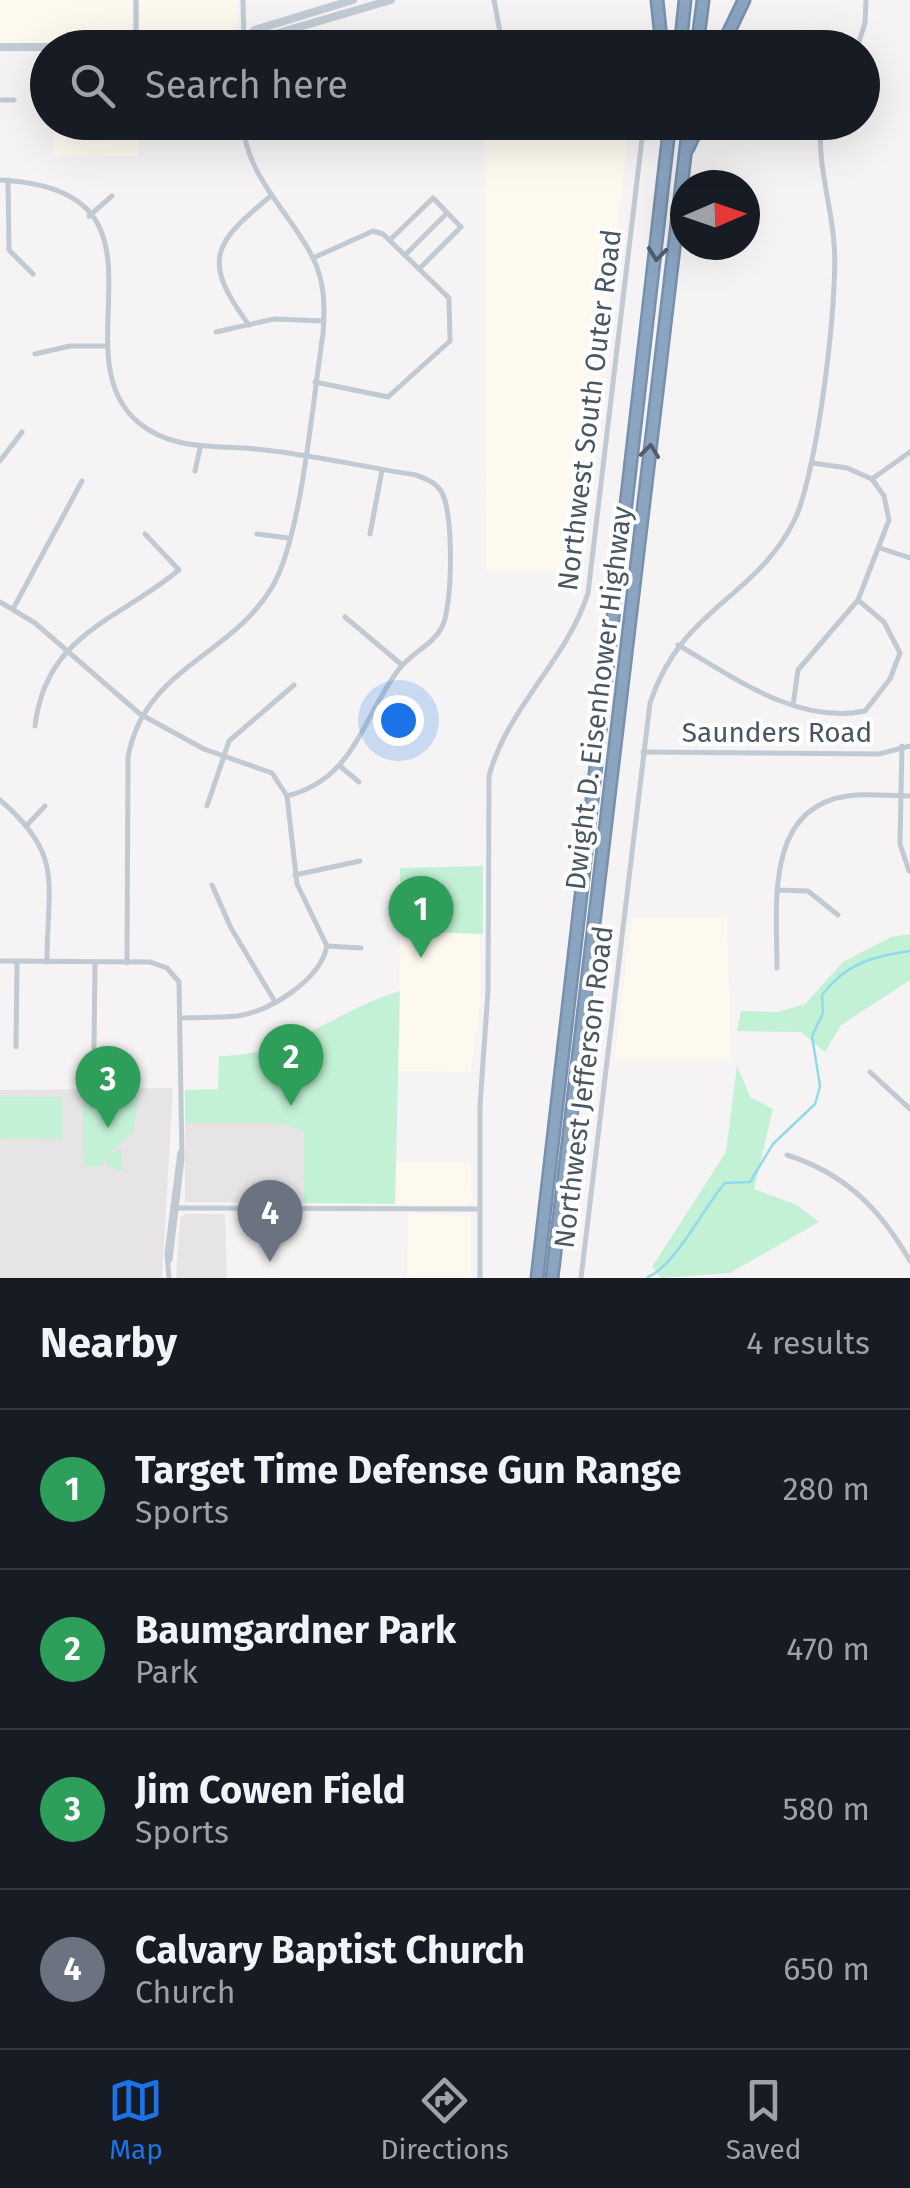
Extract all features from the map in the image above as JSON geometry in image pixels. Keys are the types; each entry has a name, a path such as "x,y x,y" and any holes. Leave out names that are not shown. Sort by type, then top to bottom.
{"highway":[{"path":"658,0 660,30"},
{"path":"682,30 685,0"},
{"path":"699,30 703,0"},
{"path":"730,30 744,0"},
{"name":"Dwight D. Eisenhower Highway","path":"537,1278 667,140"},
{"name":"Dwight D. Eisenhower Highway","path":"552,1278 686,140"},
{"path":"685,153 691,140"}],"main road":[{"path":"255,30 354,0"},
{"path":"289,30 391,0"},
{"path":"0,47 30,47"}],"street":[{"path":"136,0 136,30"},
{"path":"243,0 244,30"},
{"path":"494,0 499,30"},
{"path":"863,30 866,0"},
{"path":"0,100 14,100"},
{"path":"127,962 128,757 140,714 158,691 258,606 282,570 324,321 322,288 313,258 253,166 247,140"},
{"name":"Northwest South Outer Road","path":"480,1278 480,1105 488,991 489,776 500,746 583,609 592,576 642,140"},
{"name":"Northwest Jefferson Road","path":"580,1278 650,703 678,645 779,547 803,500 812,463 835,261 823,140"},
{"path":"33,274 9,250 4,180 50,186 89,216 102,234 112,274 106,346 111,385 126,410 149,430 200,448 256,449 433,482 449,512 447,616 438,634 402,665 341,767 315,788 288,796"},
{"path":"250,325 222,287 221,252 235,225 272,194"},
{"path":"89,216 112,196"},
{"path":"390,240 432,198 460,227 419,269"},
{"path":"405,255 447,213"},
{"path":"313,258 373,231 390,240 449,298 448,344 388,397 315,382"},
{"path":"216,332 274,319 324,321"},
{"path":"35,354 70,346 106,346"},
{"path":"0,461 22,432"},
{"path":"195,470 200,448"},
{"path":"872,479 910,452"},
{"path":"793,705 804,658 858,600 880,548 889,512 872,479 847,468 812,463"},
{"path":"370,534 382,470"},
{"path":"13,609 82,481"},
{"path":"35,726 46,680 68,650 89,628 137,603 179,570 145,534"},
{"path":"257,534 290,538"},
{"path":"880,548 910,558"},
{"path":"678,645 793,705 844,714 865,712 890,679 900,653 884,622 858,600"},
{"path":"0,602 68,650 140,714 223,755 272,773 288,796 295,875 327,946 318,970 274,1000 241,1016 182,1018"},
{"path":"346,617 402,665"},
{"path":"207,806 223,755 235,734 294,685"},
{"path":"902,746 901,852 909,870"},
{"name":"Saunders Road","path":"643,752 880,754 910,746"},
{"path":"341,767 359,782"},
{"path":"777,968 779,861 787,840 814,810 844,796 910,796"},
{"path":"0,800 28,824 40,840 47,861 47,962"},
{"path":"28,824 45,806"},
{"path":"295,875 360,861"},
{"path":"212,884 230,928 274,1000"},
{"path":"778,890 808,891 838,915"},
{"path":"327,946 361,948"},
{"path":"0,961 159,964 175,976 181,990 182,1018 180,1152 178,1208 170,1260"},
{"path":"16,1048 18,962"},
{"path":"94,1048 95,962"},
{"path":"870,1072 910,1108"},
{"path":"170,1278 180,1152"},
{"path":"787,1155 822,1169 864,1197 910,1261"},
{"path":"178,1208 479,1210"}],"shaded area":[{"path":"0,0 132,0 131,30 30,30 30,45 0,44"},
{"path":"140,0 237,0 236,30 140,30"},
{"path":"53,140 139,140 139,156 53,156"},
{"path":"484,140 627,140 580,571 486,571"},
{"path":"632,918 727,918 731,1059 614,1059"},
{"path":"480,930 480,1003 471,1072 398,1071 400,931"},
{"path":"173,1088 162,1278 0,1278 0,1090"},
{"path":"185,1123 278,1123 304,1131 304,1203 185,1202"},
{"path":"396,1162 471,1162 472,1201 466,1205 395,1204"},
{"path":"408,1213 471,1216 471,1278 407,1278"},
{"path":"185,1214 225,1214 227,1278 176,1278 180,1218"}],"green space":[{"path":"483,866 483,934 400,931 400,868"},
{"path":"910,934 910,980 841,1025 825,1052 801,1032 737,1031 741,1011 778,1012 805,1004 843,962 891,937"},
{"path":"400,991 395,1204 304,1203 304,1131 278,1123 185,1123 185,1090 218,1089 219,1056 269,1049"},
{"path":"737,1066 750,1097 773,1109 754,1189 797,1205 819,1222 730,1273 661,1278 652,1267 726,1152"},
{"path":"108,1094 139,1097 133,1132 106,1156 121,1149 123,1171 107,1166 104,1156 104,1166 84,1166 83,1104 108,1099"},
{"path":"0,1097 62,1097 62,1139 0,1138"}],"waterway":[{"path":"648,1277 679,1249 725,1183 750,1182 773,1144 815,1104 820,1086 812,1036 823,1013 822,995 840,976 861,963 910,951"}],"place":[{"name":"Target Time Defense Gun Range","path":"421,958"},
{"name":"Baumgardner Park","path":"291,1106"},
{"name":"Jim Cowen Field","path":"108,1128"},
{"name":"Calvary Baptist Church","path":"270,1262"}]}
